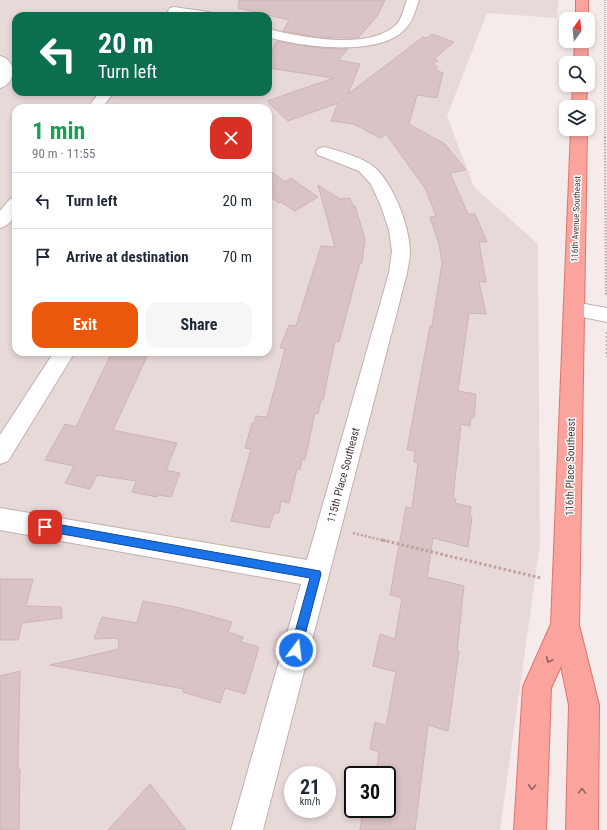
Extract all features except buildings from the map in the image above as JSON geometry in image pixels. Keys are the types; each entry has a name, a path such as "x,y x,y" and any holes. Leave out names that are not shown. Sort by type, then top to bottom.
{"main road":[{"path":"582,0 582,12"},
{"name":"116th Avenue Southeast","path":"574,309 579,136"},
{"name":"116th Place Southeast","path":"574,309 565,625 584,705 582,830"},
{"name":"116th Place Southeast","path":"530,830 537,687 565,625"}],"street":[{"path":"174,12 183,0"},
{"path":"272,34 284,38 335,44 356,44 371,41 398,30 405,22 412,0"},
{"path":"0,60 5,63 7,71 0,84"},
{"path":"97,104 104,96"},
{"name":"115th Place Southeast","path":"247,830 398,273 401,251 398,231 383,189 374,175 364,167 324,152"},
{"path":"0,222 12,208"},
{"path":"574,309 607,315"},
{"path":"0,454 62,356"},
{"path":"0,519 316,574"}],"path":[{"path":"605,0 607,357"},
{"path":"329,528 567,584"}],"shaded area":[{"path":"0,0 559,0 557,18 487,13 447,116 474,187 538,244 540,544 500,830 0,830"}],"route":[{"path":"45,527 316,574 296,650"}]}
